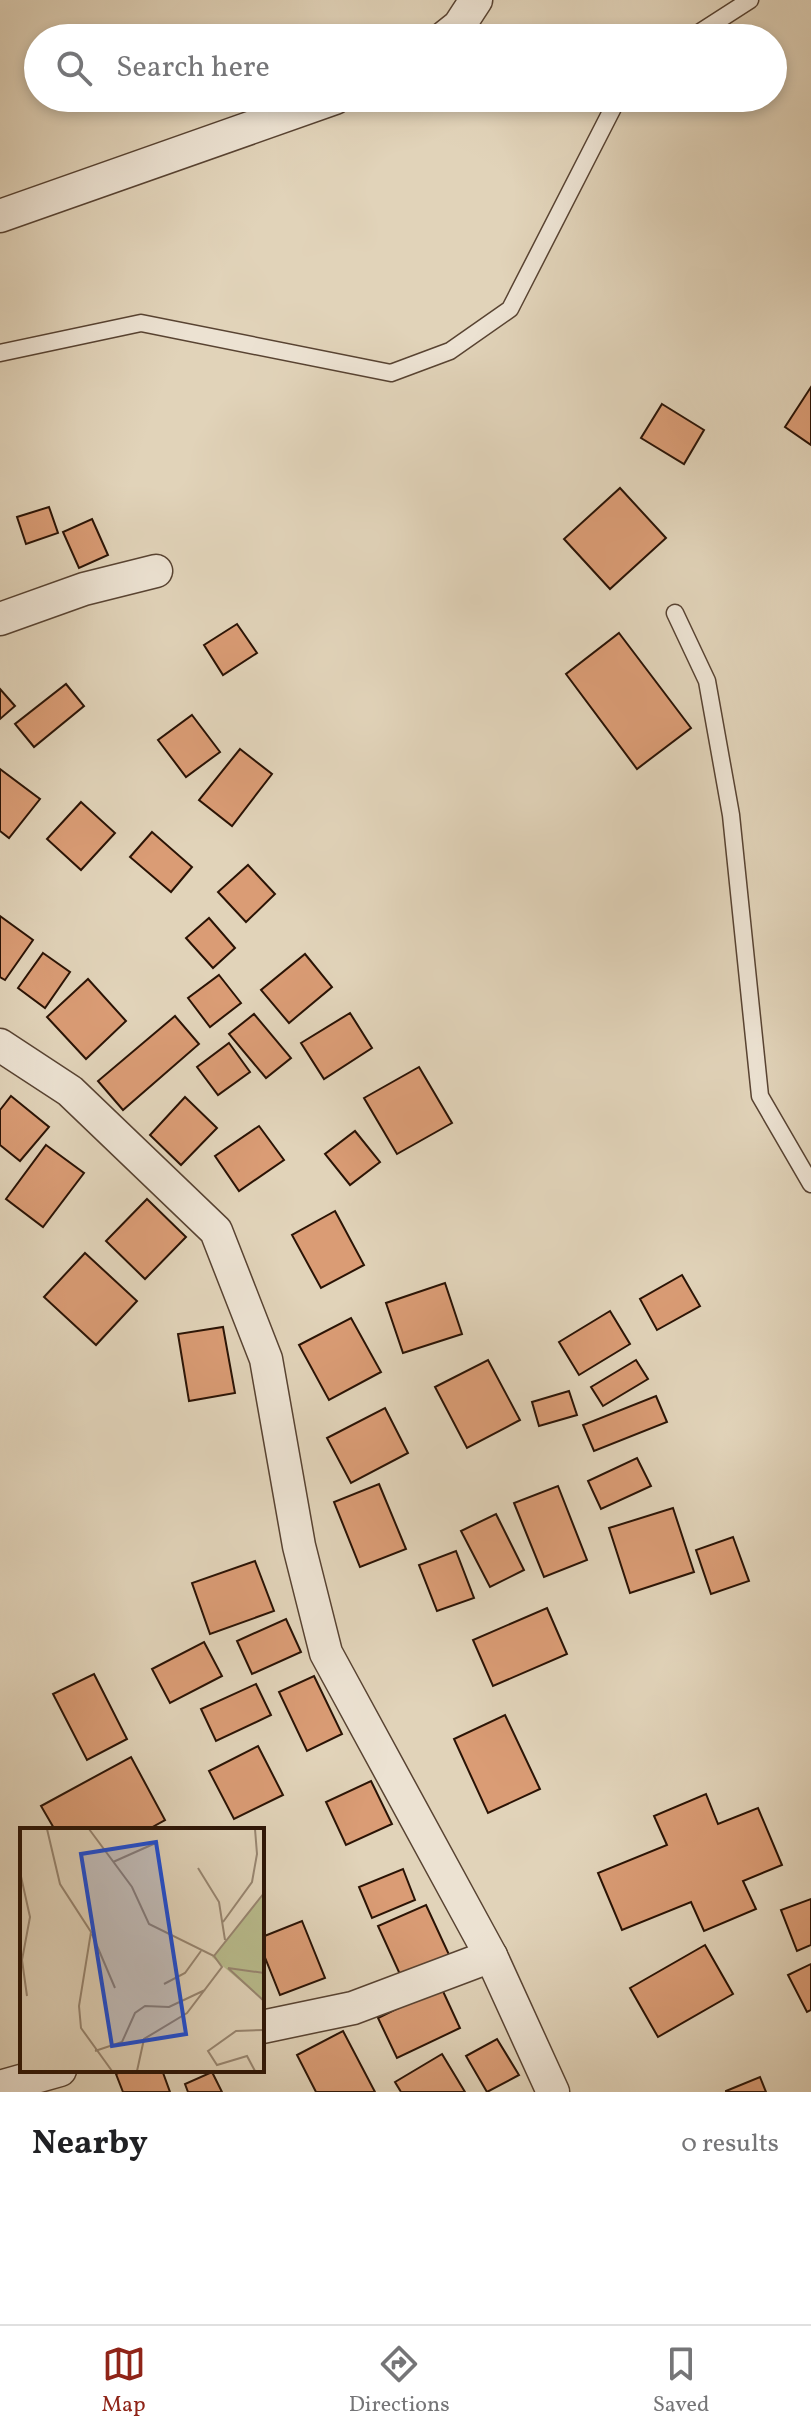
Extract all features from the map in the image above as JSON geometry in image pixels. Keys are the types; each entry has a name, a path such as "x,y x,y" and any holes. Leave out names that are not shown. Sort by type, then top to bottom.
{"street":[{"path":"460,24 476,0"},
{"path":"0,216 295,112"},
{"path":"0,619 84,589 156,571"},
{"path":"0,1045 70,1091 216,1231 266,1359 299,1546 326,1653 491,1956 553,2092"},
{"path":"264,2027 353,2008 491,1956"},
{"path":"0,2087 53,2072"}],"lane":[{"path":"713,24 750,0"},
{"path":"0,353 141,323 391,373 450,351 510,309 611,112"},
{"path":"675,613 707,681 728,800 760,1096 811,1184"}],"building":[{"path":"811,387 811,445 785,427"},
{"path":"662,404 704,430 684,464 641,438"},
{"path":"620,488 666,538 610,589 564,539"},
{"path":"49,507 58,533 26,544 17,517"},
{"path":"92,519 108,555 79,568 63,532"},
{"path":"237,624 257,653 223,675 204,645"},
{"path":"619,633 691,728 637,769 566,674"},
{"path":"66,684 84,706 34,747 15,724"},
{"path":"0,689 15,706 0,719"},
{"path":"192,715 220,752 186,777 158,740"},
{"path":"240,749 272,774 232,826 199,800"},
{"path":"0,769 40,799 9,838 0,831"},
{"path":"81,802 115,833 81,870 47,839"},
{"path":"152,832 192,867 171,892 130,857"},
{"path":"248,865 275,894 246,922 218,892"},
{"path":"0,916 33,940 5,980 0,977"},
{"path":"209,918 235,948 213,968 186,938"},
{"path":"43,953 70,972 45,1008 18,988"},
{"path":"305,954 332,987 289,1023 261,990"},
{"path":"219,975 241,1003 210,1027 188,998"},
{"path":"88,979 126,1021 86,1059 47,1017"},
{"path":"350,1013 372,1048 324,1079 301,1043"},
{"path":"254,1014 291,1058 266,1078 229,1034"},
{"path":"175,1016 199,1044 123,1110 98,1081"},
{"path":"229,1043 250,1072 218,1095 197,1067"},
{"path":"419,1067 452,1123 397,1154 364,1098"},
{"path":"11,1096 49,1127 20,1161 0,1145 0,1110"},
{"path":"185,1097 217,1128 181,1165 150,1135"},
{"path":"259,1126 284,1160 239,1191 215,1156"},
{"path":"355,1131 380,1162 350,1185 325,1154"},
{"path":"46,1145 84,1173 43,1227 6,1199"},
{"path":"147,1199 186,1237 145,1279 106,1241"},
{"path":"335,1211 364,1265 321,1288 292,1235"},
{"path":"85,1253 137,1301 96,1345 44,1297"},
{"path":"682,1275 700,1306 657,1330 640,1299"},
{"path":"445,1283 462,1334 403,1353 386,1303"},
{"path":"610,1311 630,1344 579,1375 559,1342"},
{"path":"351,1318 381,1372 329,1400 299,1345"},
{"path":"223,1327 235,1393 189,1401 178,1334"},
{"path":"488,1360 520,1420 467,1448 435,1387"},
{"path":"636,1360 648,1379 603,1406 591,1387"},
{"path":"569,1391 577,1415 539,1426 532,1402"},
{"path":"656,1396 667,1422 594,1451 583,1425"},
{"path":"385,1408 408,1453 351,1483 327,1438"},
{"path":"637,1458 651,1486 601,1509 588,1481"},
{"path":"379,1484 406,1549 360,1567 334,1502"},
{"path":"558,1486 587,1560 544,1577 514,1503"},
{"path":"673,1508 694,1572 630,1593 609,1528"},
{"path":"496,1514 524,1570 490,1587 461,1531"},
{"path":"733,1537 749,1581 711,1594 696,1550"},
{"path":"456,1551 474,1598 437,1611 419,1565"},
{"path":"255,1561 274,1611 210,1634 192,1583"},
{"path":"547,1608 567,1654 493,1686 473,1640"},
{"path":"286,1619 301,1652 252,1674 237,1641"},
{"path":"204,1642 222,1676 170,1703 152,1669"},
{"path":"94,1674 127,1739 87,1760 53,1694"},
{"path":"314,1676 342,1734 307,1751 279,1692"},
{"path":"256,1684 271,1715 216,1741 201,1709"},
{"path":"505,1715 540,1789 488,1813 454,1739"},
{"path":"258,1746 283,1795 234,1819 209,1771"},
{"path":"131,1757 165,1820 151,1828 54,1828 41,1806"},
{"path":"371,1781 392,1824 346,1845 326,1802"},
{"path":"706,1794 718,1824 758,1808 782,1865 743,1881 756,1909 704,1931 691,1902 622,1930 598,1873 667,1845 654,1816"},
{"path":"403,1869 415,1900 372,1918 359,1887"},
{"path":"811,1899 811,1945 797,1951 781,1910"},
{"path":"426,1905 451,1959 403,1981 378,1926"},
{"path":"302,1921 325,1978 280,1995 264,1955 264,1936"},
{"path":"705,1945 733,1994 658,2037 630,1988"},
{"path":"811,1964 811,2010 807,2012 788,1975"},
{"path":"441,1987 460,2028 397,2058 378,2018"},
{"path":"343,2031 375,2092 316,2092 297,2055"},
{"path":"497,2039 519,2075 487,2092 466,2056"},
{"path":"442,2054 465,2092 401,2092 395,2082"},
{"path":"163,2072 170,2092 123,2092 116,2074"},
{"path":"212,2072 222,2092 188,2092 185,2084"},
{"path":"760,2077 766,2092 726,2092 726,2091"}]}
